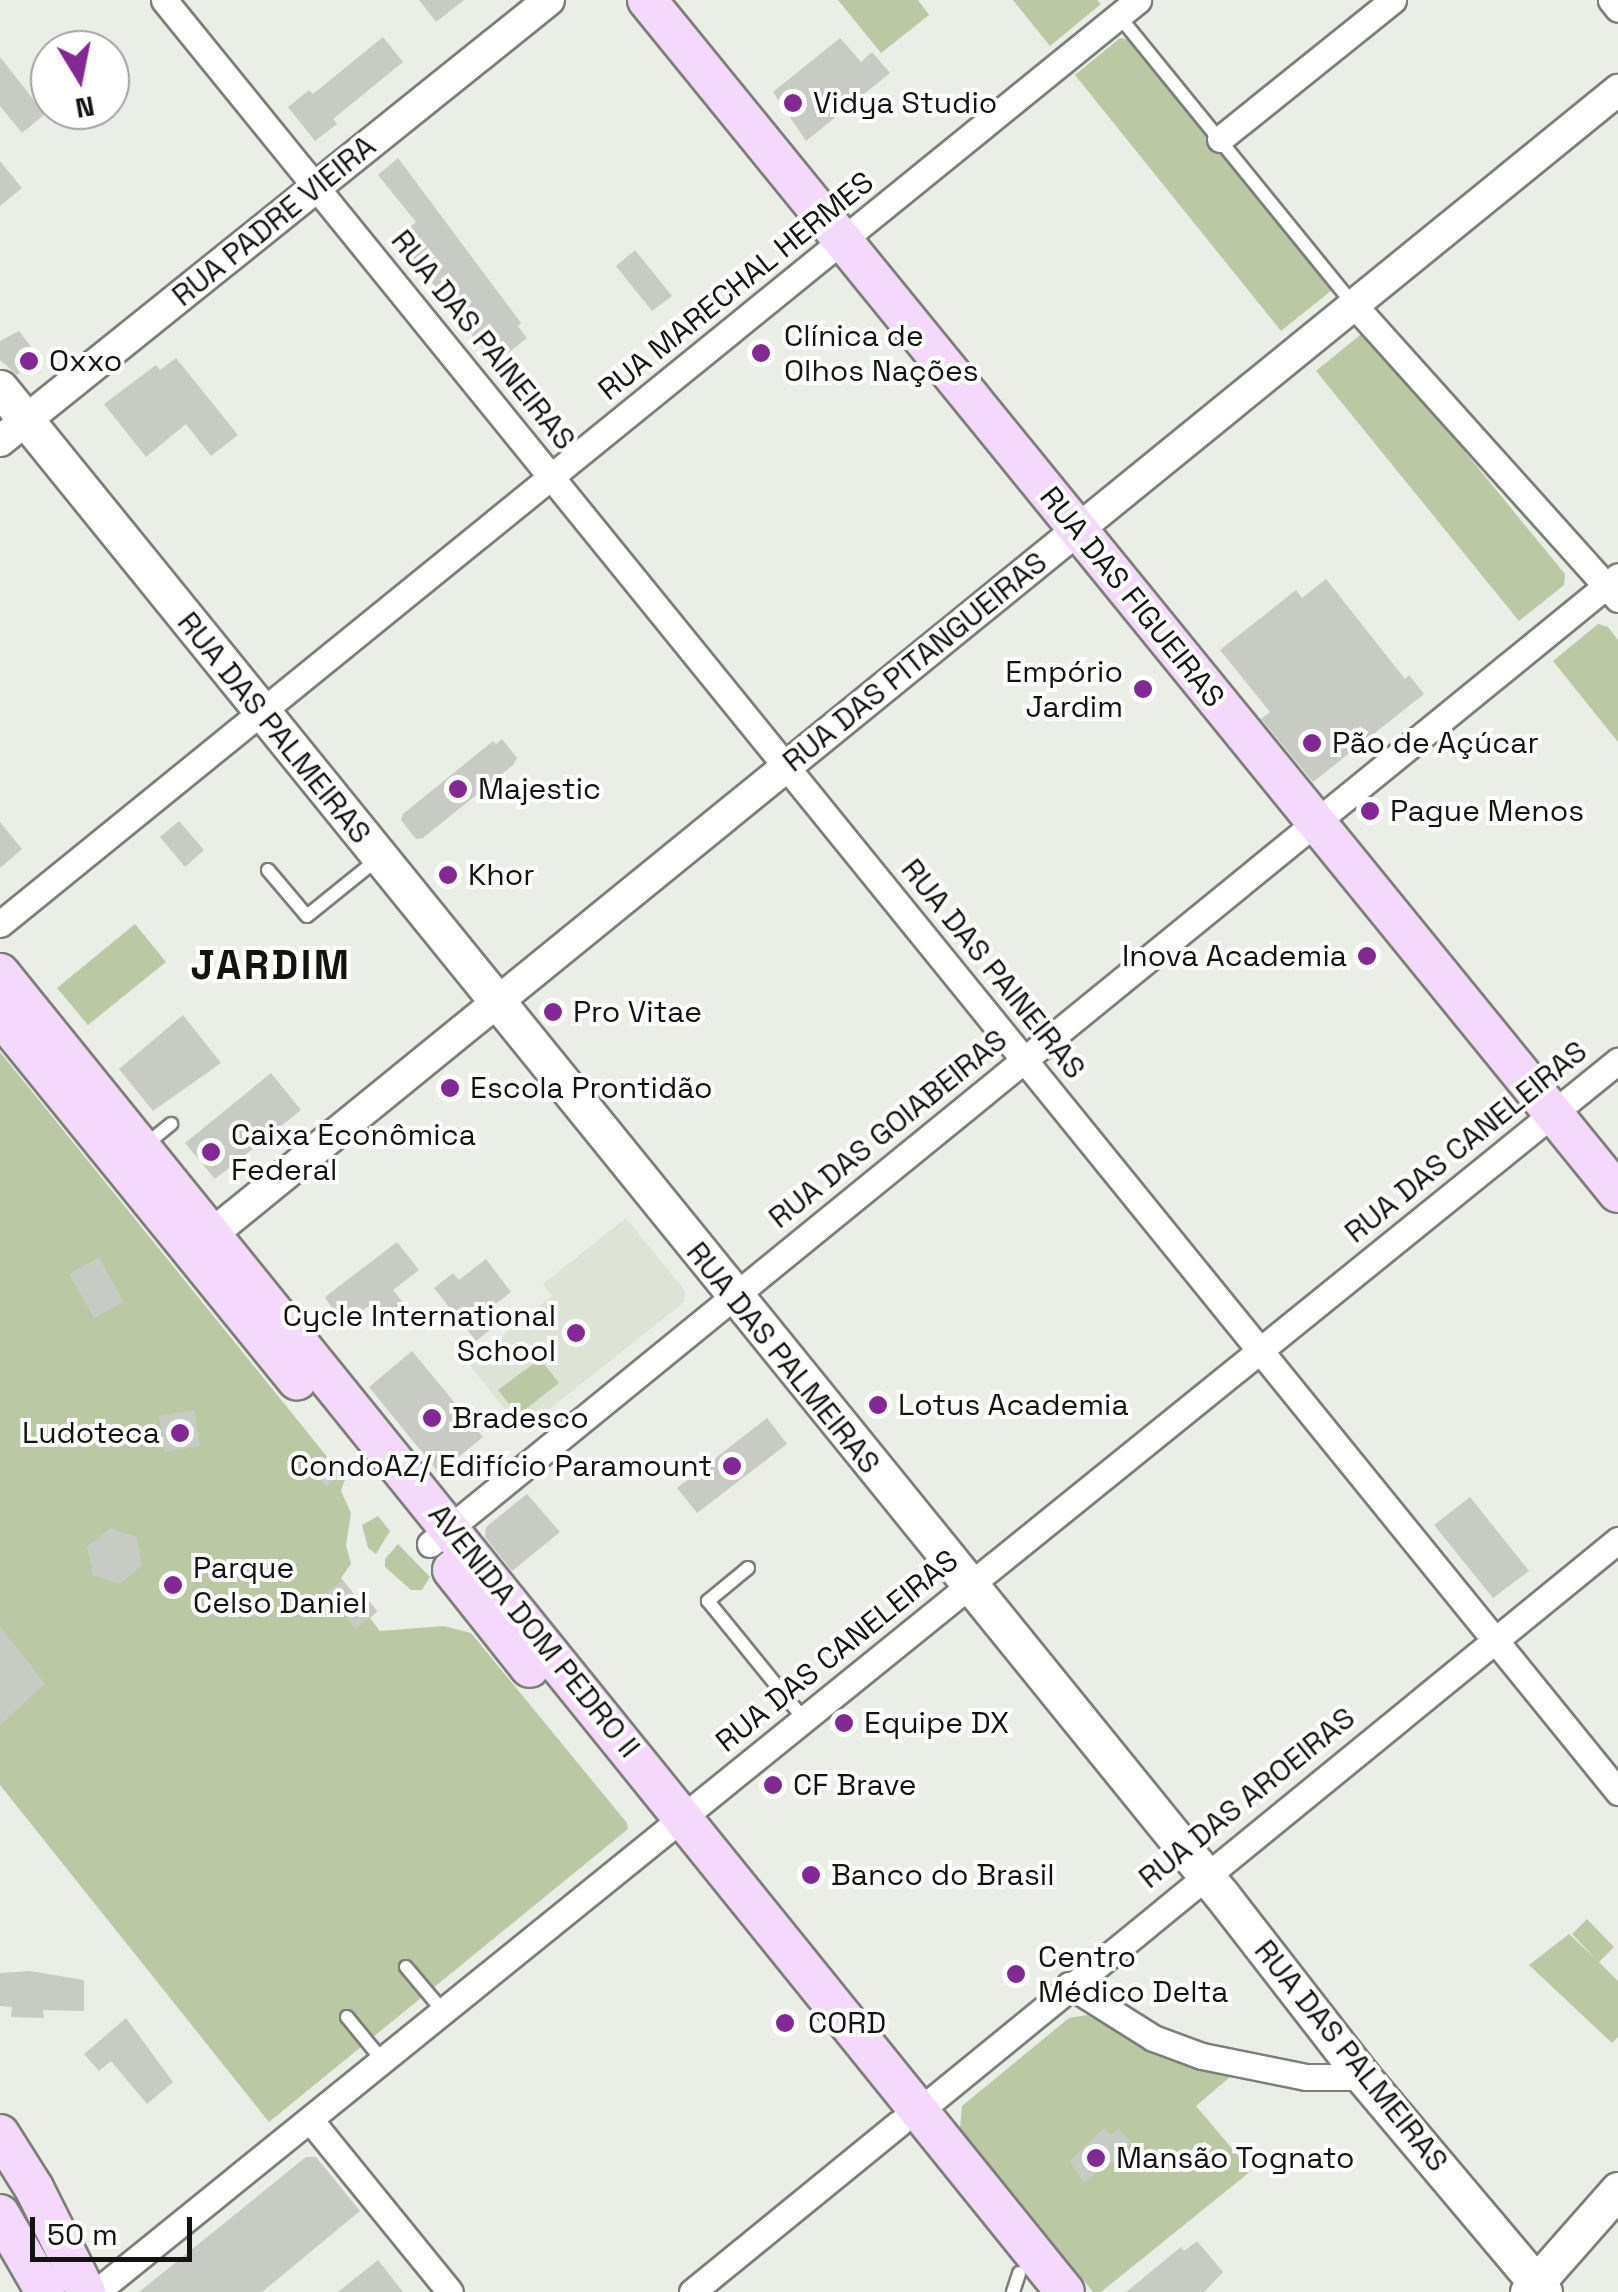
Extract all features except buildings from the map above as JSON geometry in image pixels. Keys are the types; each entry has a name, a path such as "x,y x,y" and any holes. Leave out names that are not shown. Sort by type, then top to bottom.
{"main road":[{"name":"RUA DAS FIGUEIRAS","path":"647,0 1618,1193"},
{"name":"RUA DAS PALMEIRAS","path":"0,388 13,431 262,712 1536,2289"},
{"name":"AVENIDA DOM PEDRO II","path":"0,973 212,1234 441,1536"},
{"name":"AVENIDA DOM PEDRO II","path":"0,1015 441,1536 909,2117 1065,2292"},
{"name":"AVENIDA DOM PEDRO II","path":"909,2117 1022,2286"},
{"path":"0,2134 34,2188 86,2292"},
{"path":"1536,2289 1618,2190"},
{"path":"0,2214 45,2292"},
{"path":"0,2244 18,2292"}],"street":[{"name":"RUA DAS PAINEIRAS","path":"164,0 1618,1792"},
{"name":"RUA PADRE VIEIRA","path":"13,431 549,0"},
{"path":"1220,139 1394,0"},
{"path":"1611,0 1618,8"},
{"name":"RUA MARECHAL HERMES","path":"0,924 1129,8"},
{"name":"RUA DAS PITANGUEIRAS","path":"212,1234 1618,90"},
{"path":"1354,305 1614,587"},
{"name":"RUA DAS GOIABEIRAS","path":"441,1536 1314,822 1614,587"},
{"name":"RUA DAS CANELEIRAS","path":"96,2292 311,2122 672,1823 1618,1060"},
{"name":"RUA DAS AROEIRAS","path":"692,2292 1618,1540"},
{"path":"1069,1985 1153,2038 1202,2056 1306,2078 1364,2077"},
{"path":"311,2122 450,2292"}],"lane":[{"path":"1129,8 1220,139 1354,305"},
{"path":"268,870 307,916 379,858"},
{"path":"142,1148 171,1124"},
{"path":"748,1568 708,1602 804,1718"},
{"path":"406,1967 443,2012"},
{"path":"347,2017 384,2061"}],"shaded area":[{"name":"Cycle International School","path":"626,1218 685,1291 684,1302 522,1431 468,1363 552,1296 543,1284"}],"green space":[{"path":"838,0 918,0 929,15 881,53"},
{"path":"1013,0 1097,0 1101,4 1050,46"},
{"path":"1120,38 1130,40 1332,290 1281,331 1075,75"},
{"path":"1360,335 1370,336 1565,574 1564,585 1519,621 1316,371"},
{"path":"1598,624 1608,627 1618,640 1618,742 1553,661"},
{"path":"135,924 166,962 88,1025 57,988"},
{"name":"Parque Celso Daniel","path":"0,1052 345,1479 341,1491 351,1513 346,1545 351,1564 341,1578 357,1598 363,1594 377,1611 370,1618 380,1631 444,1626 471,1633 627,1823 628,1829 269,2122 0,1785"},
{"path":"540,1359 559,1383 518,1415 498,1390"},
{"path":"378,1516 390,1531 376,1554 368,1548 362,1525"},
{"path":"398,1544 430,1577 422,1590 411,1590 385,1567 385,1559"},
{"path":"1587,1919 1614,1947 1599,1962 1618,1981 1618,2037 1612,2043 1529,1965 1569,1934 1596,1959 1572,1934"},
{"path":"1087,2015 1146,2047 1230,2077 1196,2106 1251,2171 1101,2292 1093,2292 960,2128 962,2106 1069,2018"}],"place":[{"name":"Vidya Studio","path":"793,103"},
{"name":"Clínica de Olhos Nações","path":"761,353"},
{"name":"Oxxo","path":"29,361"},
{"name":"Empório Jardim","path":"1143,689"},
{"name":"Pão de Açúcar","path":"1312,743"},
{"name":"Majestic","path":"458,789"},
{"name":"Pague Menos","path":"1370,811"},
{"name":"Khor","path":"448,875"},
{"name":"Inova Academia","path":"1367,956"},
{"name":"Pro Vitae","path":"553,1012"},
{"name":"Escola Prontidão","path":"450,1088"},
{"name":"Caixa Econômica Federal","path":"211,1152"},
{"name":"Cycle International School","path":"576,1333"},
{"name":"Lotus Academia","path":"878,1405"},
{"name":"Bradesco","path":"432,1418"},
{"name":"Ludoteca","path":"180,1433"},
{"name":"CondoAZ/ Edifício Paramount","path":"732,1466"},
{"name":"Parque Celso Daniel","path":"173,1585"},
{"name":"Equipe DX","path":"844,1723"},
{"name":"CF Brave","path":"773,1785"},
{"name":"Banco do Brasil","path":"811,1875"},
{"name":"Centro Médico Delta","path":"1016,1974"},
{"name":"CORD","path":"785,2023"},
{"name":"Mansão Tognato","path":"1096,2158"}],"district":[{"name":"JARDIM","path":"271,966"}]}
